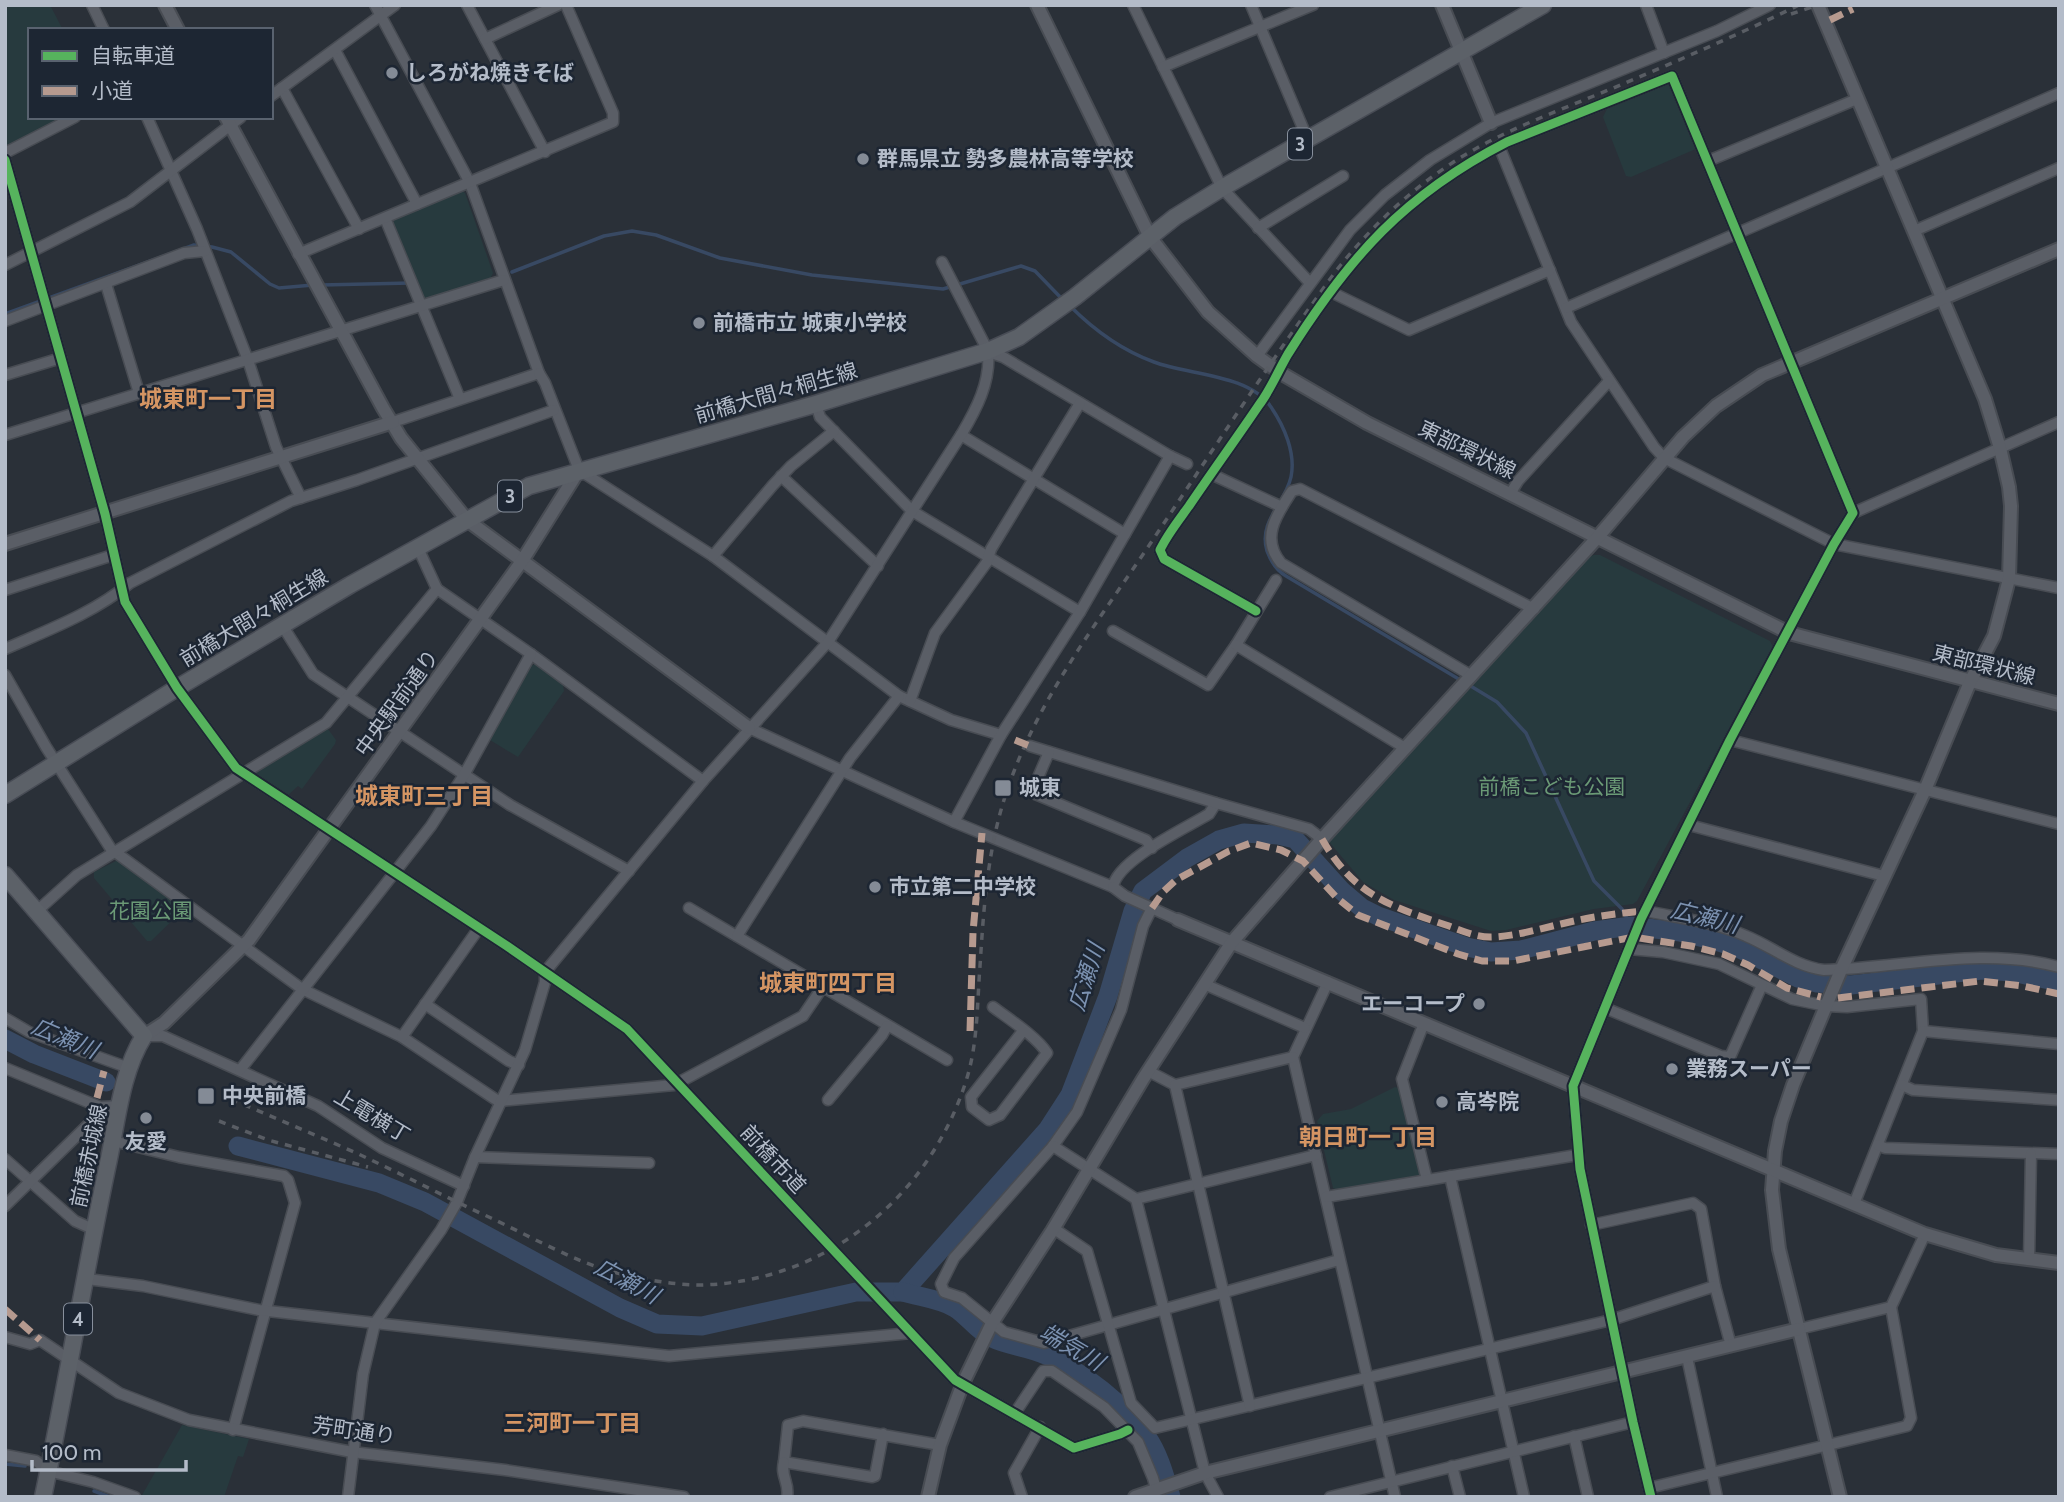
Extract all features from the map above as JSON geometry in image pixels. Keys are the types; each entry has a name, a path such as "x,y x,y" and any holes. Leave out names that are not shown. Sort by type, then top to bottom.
{"main road":[{"name":"前橋大間々桐生線","path":"5,795 282,625 529,486 816,404 988,351 1019,337 1175,218 1222,188 1543,5"},
{"path":"5,875 145,1036"},
{"name":"前橋赤城線","path":"43,1497 129,1068 133,1055 145,1036"}],"street":[{"path":"92,5 103,28"},
{"path":"165,5 177,28"},
{"path":"375,5 470,183 538,373 545,383 579,470 713,556 905,699 951,720 1001,735"},
{"path":"273,95 395,5"},
{"path":"467,5 545,152"},
{"path":"485,39 558,5"},
{"path":"298,254 609,125 614,118 566,5"},
{"name":"東部環状線","path":"1037,5 1150,237 1208,312 1279,372 1367,423 1789,633 2059,704"},
{"path":"1133,5 1222,188 1310,283"},
{"path":"1251,5 1308,140"},
{"path":"1163,67 1313,5"},
{"path":"1442,5 1491,123"},
{"path":"1646,5 1664,53"},
{"path":"1257,356 1350,230 1385,195 1430,160 1491,123 1664,53 1770,5"},
{"path":"1818,5 1985,399 2000,448 2011,506 2009,579 1994,636 1970,682 1925,790 1831,993 1781,1121 1773,1171 1776,1233 1840,1497"},
{"path":"335,50 417,204"},
{"path":"1256,611 1164,559 1160,553 1161,547 1270,390 1293,346 1331,292 1375,237 1409,205 1452,173 1499,146 1672,76 1853,513"},
{"path":"282,88 359,229"},
{"path":"1566,308 2059,93"},
{"path":"1708,161 1857,99"},
{"path":"5,153 71,119"},
{"path":"148,119 205,250 248,360 276,447 301,498"},
{"path":"5,265 130,202 171,172 228,121 383,408 401,438 467,520 749,728 954,822 1113,887 1125,897 1178,920 1925,1234 1996,1255 2059,1263"},
{"path":"1499,146 1571,322 1664,458 1834,544 2059,588"},
{"name":"前橋市道","path":"5,160 77,412 128,607 177,688 236,768 545,972 626,1029 955,1380 1078,1448 1128,1430"},
{"path":"1914,231 2059,168"},
{"path":"1258,228 1343,176"},
{"path":"385,218 460,399"},
{"path":"928,1497 940,1446 963,1383 992,1323 1148,1071 1232,942 1320,841 1598,538 1664,458 1702,418 1746,384 2059,249"},
{"path":"5,321 46,301 106,284 184,253 205,250"},
{"path":"348,1497 363,1374 375,1323 446,1223 454,1207 500,1101 519,1065 545,982 545,972 703,781 828,642 961,435 982,394 989,360 988,351 942,262"},
{"path":"1331,292 1409,330 1550,270"},
{"path":"5,435 504,280"},
{"path":"106,284 139,393"},
{"path":"988,351 1003,357 1187,464"},
{"path":"5,375 61,358"},
{"path":"5,544 281,458 538,373"},
{"path":"1510,494 1518,481 1609,381"},
{"path":"737,936 841,770 905,699 935,633 989,556 990,549 1080,403"},
{"path":"816,404 820,417 912,511 1080,612"},
{"path":"5,649 69,621 115,596 130,583 291,500 554,410"},
{"path":"1925,1234 1891,1307 1911,1419 1907,1426 1712,1474 1650,1493 1577,1155 1573,1086 1644,915 1730,740 1853,513 2059,422"},
{"path":"713,556 781,476 834,431"},
{"path":"961,435 1125,534"},
{"path":"954,822 1001,735 1080,612 1170,456"},
{"name":"中央駅前通り","path":"145,1036 164,1023 243,946 400,733 522,561 579,470"},
{"path":"1211,474 1281,506"},
{"path":"781,476 877,566"},
{"path":"1468,680 1284,566 1274,553 1271,534 1281,506 1292,491 1300,489 1534,609"},
{"path":"418,548 437,589 531,654 703,781"},
{"path":"5,590 113,555"},
{"path":"1113,631 1208,685 1276,580"},
{"path":"37,911 77,875 326,723 437,589"},
{"path":"282,625 313,674 510,805 629,871"},
{"path":"1236,645 1405,748"},
{"path":"240,1070 431,826 464,775 531,654"},
{"path":"5,675 108,846 302,989 402,1037 500,1101 678,1083 803,1016 822,988"},
{"path":"1730,740 2059,824"},
{"path":"1030,746 1309,829 1320,841"},
{"path":"1049,752 1033,789 1035,794 1146,840 1152,848"},
{"path":"1113,887 1114,880 1125,869 1152,848 1209,814 1216,803"},
{"path":"1689,825 1884,876"},
{"path":"1149,907 1121,1010 1077,1112 1053,1146 954,1258 941,1284 944,1292 962,1298 1004,1332 1044,1343 1339,1260"},
{"path":"689,908 947,1060"},
{"path":"1644,915 1709,924 1742,934 1803,966 1840,973 1990,956 2036,960 2059,967"},
{"path":"402,1037 479,928"},
{"path":"1629,950 1663,952 1719,964 1792,999 1826,1006 1918,998 1923,1002 1923,1031 1854,1204"},
{"path":"1328,982 1293,1057 1395,1497"},
{"path":"1204,984 1305,1028"},
{"path":"1605,1008 1721,1056 1730,1057 1762,985"},
{"path":"425,1004 519,1065"},
{"path":"993,1007 1023,1031 1045,1050 1046,1057 1000,1115 989,1120 972,1107 971,1097 1023,1031"},
{"path":"5,1018 37,1035 129,1068"},
{"path":"1424,1023 1402,1079 1427,1180"},
{"path":"828,1101 887,1026"},
{"path":"1923,1031 2059,1044"},
{"name":"上電横丁","path":"145,1036 163,1036 318,1106 382,1148 464,1186"},
{"path":"1148,1071 1175,1085 1293,1057"},
{"path":"5,1068 105,1108 121,1106"},
{"path":"1175,1085 1250,1406"},
{"path":"1902,1086 1913,1090 2059,1100"},
{"path":"5,1206 96,1117 96,1105"},
{"path":"96,1117 117,1123"},
{"path":"113,1141 287,1178 295,1203 233,1430"},
{"path":"1878,1145 1885,1148 2059,1154"},
{"path":"1053,1146 1136,1199 1206,1473 1218,1497"},
{"path":"2029,1260 2031,1154"},
{"path":"1136,1199 1316,1155"},
{"path":"1326,1197 1577,1155"},
{"path":"475,1157 649,1163"},
{"path":"5,1158 75,1221 95,1230"},
{"path":"1450,1176 1524,1497"},
{"path":"1591,1225 1697,1205 1701,1209 1715,1286 1731,1346"},
{"path":"1053,1228 1087,1251 1130,1403 1155,1428 1611,1320 1715,1286"},
{"path":"87,1279 143,1286 266,1311 669,1356 911,1333"},
{"path":"1135,1497 1206,1473 1891,1307"},
{"name":"芳町通り","path":"5,1337 30,1343 40,1340 127,1396 176,1416 233,1430 352,1452 505,1470 684,1497"},
{"path":"1687,1357 1717,1497"},
{"path":"1015,1413 1042,1371 1052,1370 1104,1407 1128,1430 1142,1448 1161,1489"},
{"path":"787,1497 789,1488 782,1475 788,1424 795,1422 883,1434 940,1446"},
{"path":"1331,1497 1633,1422"},
{"path":"1023,1497 1014,1473 1040,1427"},
{"path":"783,1462 872,1477 875,1476 883,1434"},
{"path":"1574,1436 1588,1497"},
{"path":"5,1455 36,1461 48,1471 93,1482 135,1497"},
{"path":"1452,1466 1460,1497"}],"green space":[{"path":"5,5 50,5 62,28 28,28 28,119 66,119 9,149 5,142"},
{"path":"1670,82 1698,148 1631,177 1626,176 1603,117 1607,109"},
{"path":"460,190 465,193 493,273 490,279 427,299 393,223 395,218"},
{"name":"前橋こども公園","path":"1600,555 1770,641 1773,647 1637,901 1633,904 1594,909 1506,930 1491,931 1394,900 1363,882 1330,843 1330,838 1586,558"},
{"path":"535,664 563,685 564,691 518,757 490,740 529,667"},
{"path":"328,729 336,740 335,744 302,789 298,786 287,796 256,776 257,770"},
{"name":"花園公園","path":"118,860 182,906 182,911 151,941 147,941 94,878 94,872"},
{"path":"1395,1087 1402,1089 1422,1171 1419,1175 1338,1190 1333,1188 1317,1121 1323,1114 1351,1109"},
{"path":"182,1425 249,1439 243,1457 238,1456 224,1497 141,1497"}],"waterway":[{"path":"512,272 604,236 632,231 656,235 720,258 812,275 943,289 1021,266 1035,271 1064,301"},
{"path":"5,314 194,245 231,252 270,284 279,288 313,285"},
{"path":"321,285 411,283"},
{"path":"1070,306 1130,352 1154,362 1233,382 1261,396 1280,423 1288,440 1292,459 1288,487 1266,531 1267,551 1274,565 1286,576 1462,681"},
{"path":"1469,685 1497,702 1526,733 1594,881 1622,909 1631,926"},
{"name":"広瀬川","path":"238,1146 379,1183 425,1202 620,1308 657,1324 702,1326 856,1292 903,1292 1048,1129 1070,1095 1108,996 1133,911 1143,891 1187,858 1219,840 1244,833 1295,839 1342,891 1362,908 1467,947 1491,952 1521,950 1594,931 1631,926 1680,932 1716,941 1740,949 1798,978 1817,983 1851,985 1982,970 2012,972 2059,982"},
{"name":"広瀬川","path":"5,1039 34,1054 106,1082"},
{"name":"端気川","path":"903,1292 949,1305 960,1311 987,1335 1048,1356 1102,1390 1127,1413 1147,1437 1158,1458 1171,1497"},
{"path":"5,1464 25,1466"},
{"path":"94,1491 110,1497"}],"railway":[{"path":"231,1099 354,1152 568,1255 599,1268 646,1279 701,1285 746,1280 790,1268 830,1250 866,1226 899,1196 926,1162 949,1123 966,1081 975,1038 983,919 992,850 1010,782 1038,719 1091,630 1336,271 1390,212 1430,178 1474,149 1799,5"},
{"path":"1791,14 1818,5"},
{"path":"219,1121 268,1140 368,1167"}],"marked path":[{"path":"1830,20 1853,9"},
{"path":"1015,740 1030,746"},
{"path":"970,1031 973,932 982,833"},
{"path":"1322,839 1346,873 1374,895 1407,911 1475,935 1510,935 1593,917 1646,911"},
{"path":"1152,908 1176,880 1229,851 1251,843 1281,850 1303,861 1337,898 1358,915 1482,961 1513,961 1633,937 1723,954 1787,988 1821,997"},
{"path":"1838,998 1980,981 2059,994"},
{"path":"97,1098 104,1071"},
{"path":"5,1309 40,1340"}],"cycle path":[{"path":"1256,611 1164,559 1160,550 1263,399 1288,354 1333,287 1357,258 1409,207 1471,162 1507,142 1672,76 1853,513 1730,740 1641,919 1573,1086 1580,1169 1651,1497"},
{"path":"5,160 105,514 125,602 177,688 236,768 507,946 627,1029 955,1380 1074,1448 1128,1430"}],"place":[{"name":"しろがね焼きそば","path":"392,73"},
{"name":"群馬県立 勢多農林高等学校","path":"863,159"},
{"name":"前橋市立 城東小学校","path":"699,323"},
{"name":"城東","path":"1003,788"},
{"name":"市立第二中学校","path":"875,887"},
{"name":"エーコープ","path":"1479,1004"},
{"name":"業務スーパー","path":"1672,1069"},
{"name":"中央前橋","path":"206,1096"},
{"name":"高岑院","path":"1442,1102"},
{"name":"友愛","path":"146,1118"}],"district":[{"name":"城東町一丁目","path":"208,399"},
{"name":"城東町三丁目","path":"424,796"},
{"name":"城東町四丁目","path":"828,983"},
{"name":"朝日町一丁目","path":"1368,1137"},
{"name":"三河町一丁目","path":"572,1423"}]}
